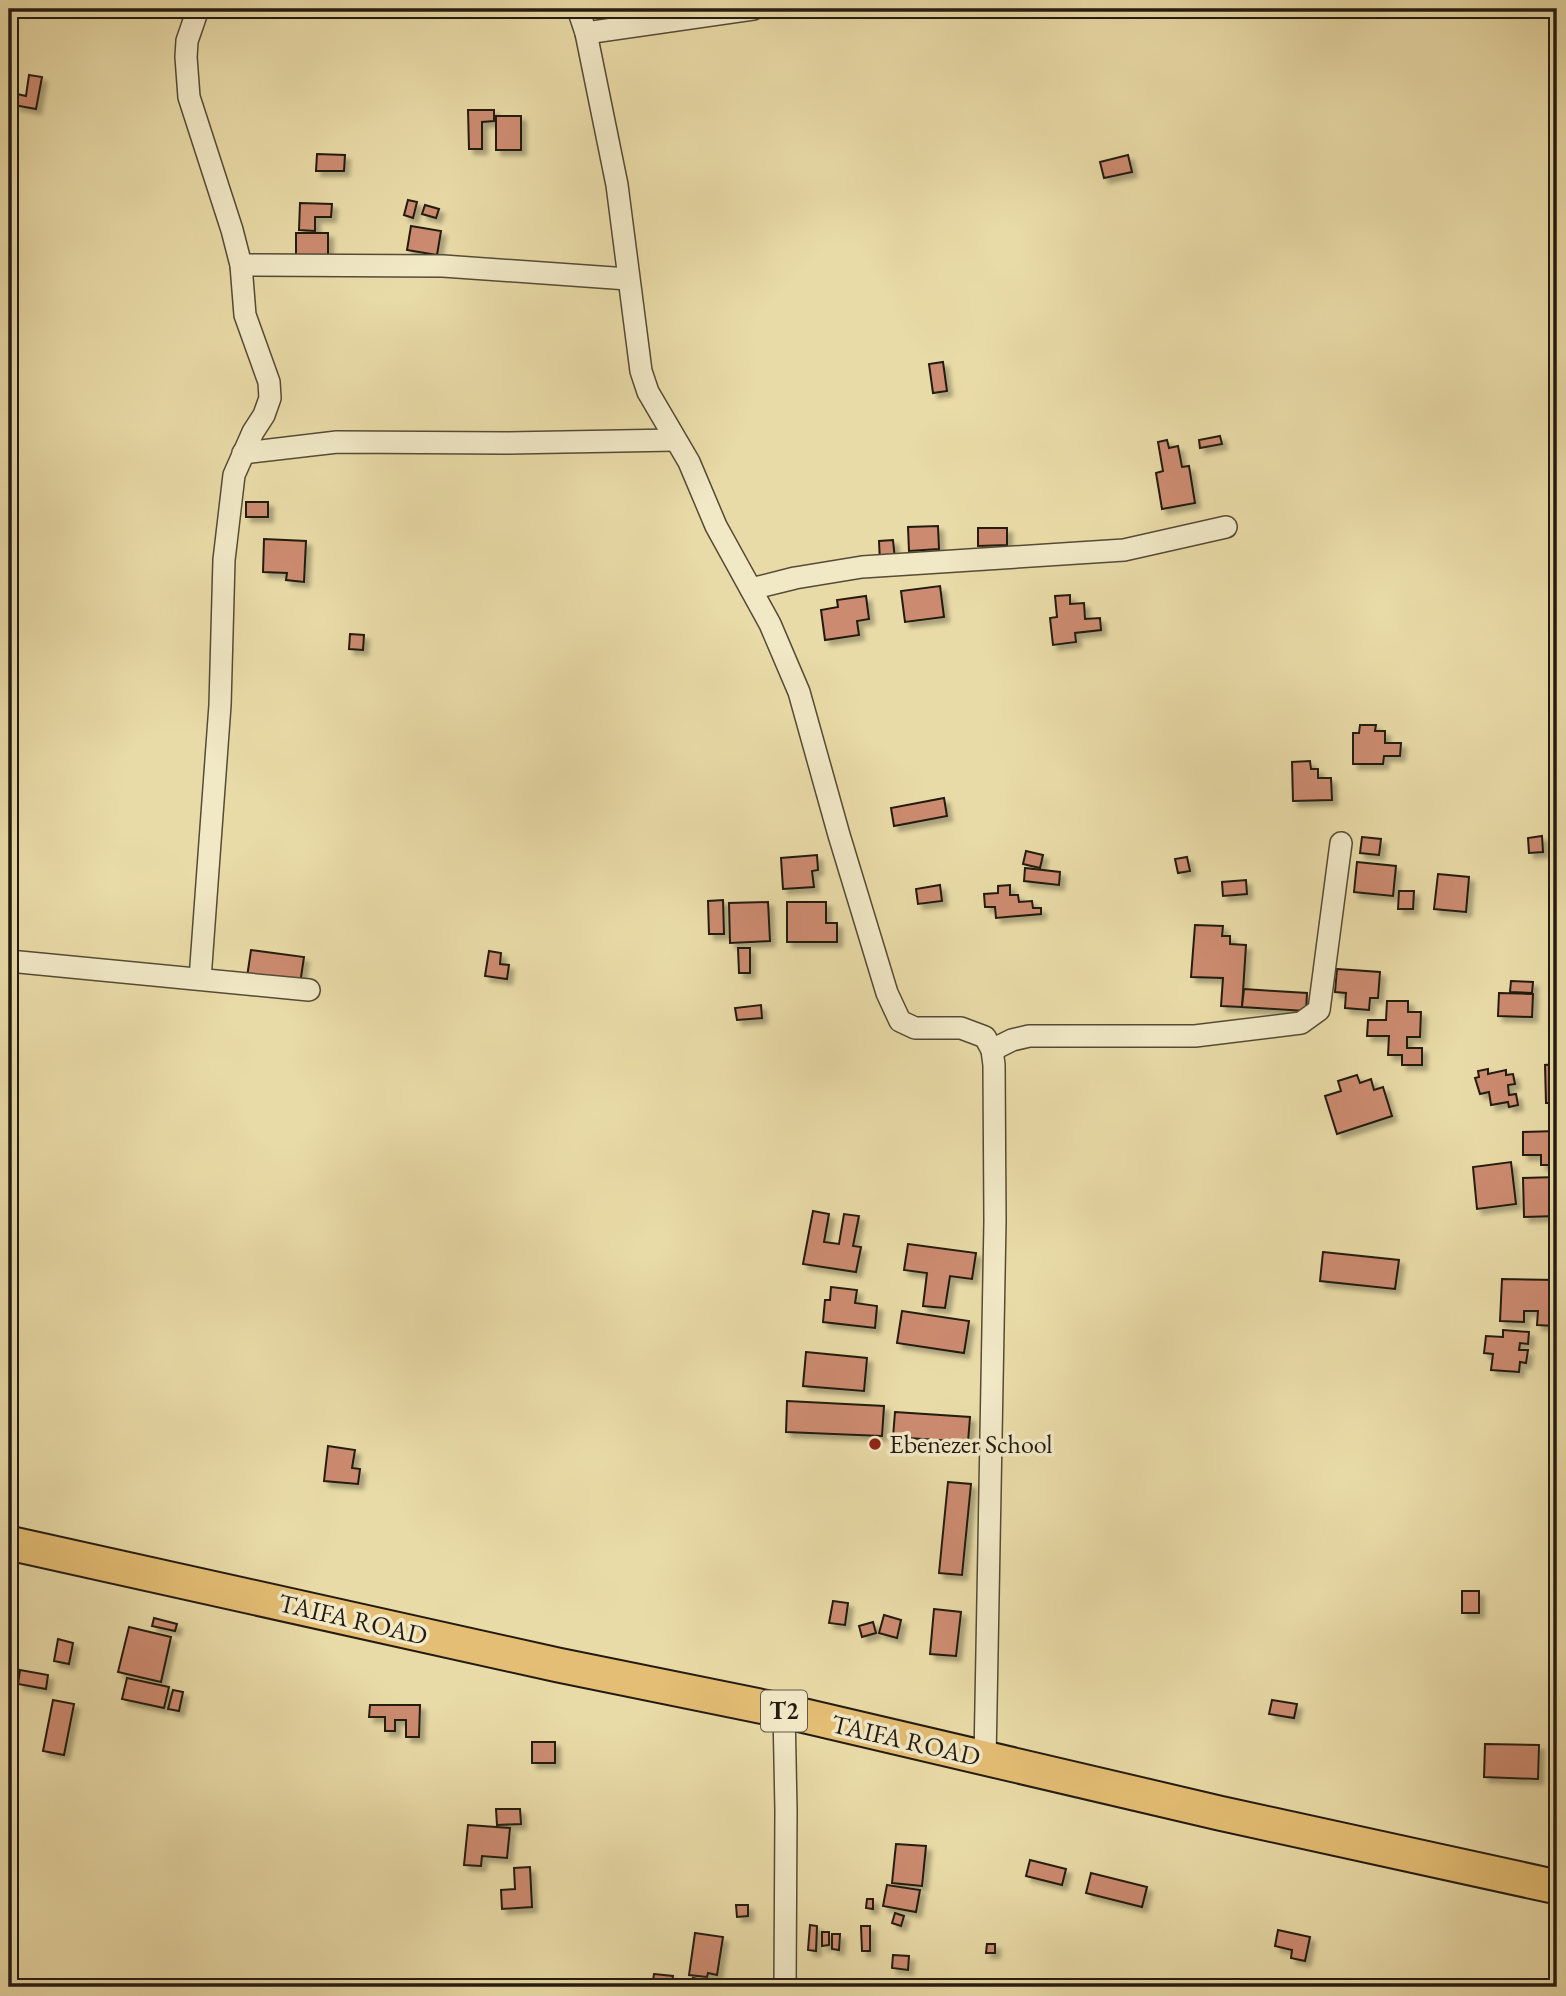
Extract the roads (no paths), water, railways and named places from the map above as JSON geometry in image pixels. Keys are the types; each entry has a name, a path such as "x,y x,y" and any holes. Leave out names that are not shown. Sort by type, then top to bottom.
{"highway":[{"name":"TAIFA ROAD","path":"9,1543 558,1665 784,1711 1557,1888"}],"street":[{"path":"198,9 191,25 186,57 189,97 225,206 241,265 245,315 270,382 270,398 264,415 234,475 224,559 220,705 200,979"},
{"path":"578,9 586,33 617,185 641,371 648,391 689,462 716,526 770,624 799,692 887,993 900,1021 915,1028 961,1028 985,1037 992,1050 995,1066 995,1221 985,1759"},
{"path":"586,33 753,9"},
{"path":"241,265 443,266 628,279"},
{"path":"243,453 337,442 675,440"},
{"path":"751,589 795,578 862,568 1125,550 1226,527"},
{"path":"992,1050 1012,1040 1029,1036 1195,1036 1301,1023 1319,1010 1341,843"},
{"path":"9,961 309,990"},
{"path":"784,1711 785,1987"}],"place":[{"name":"Ebenezer School","path":"875,1444"}]}
